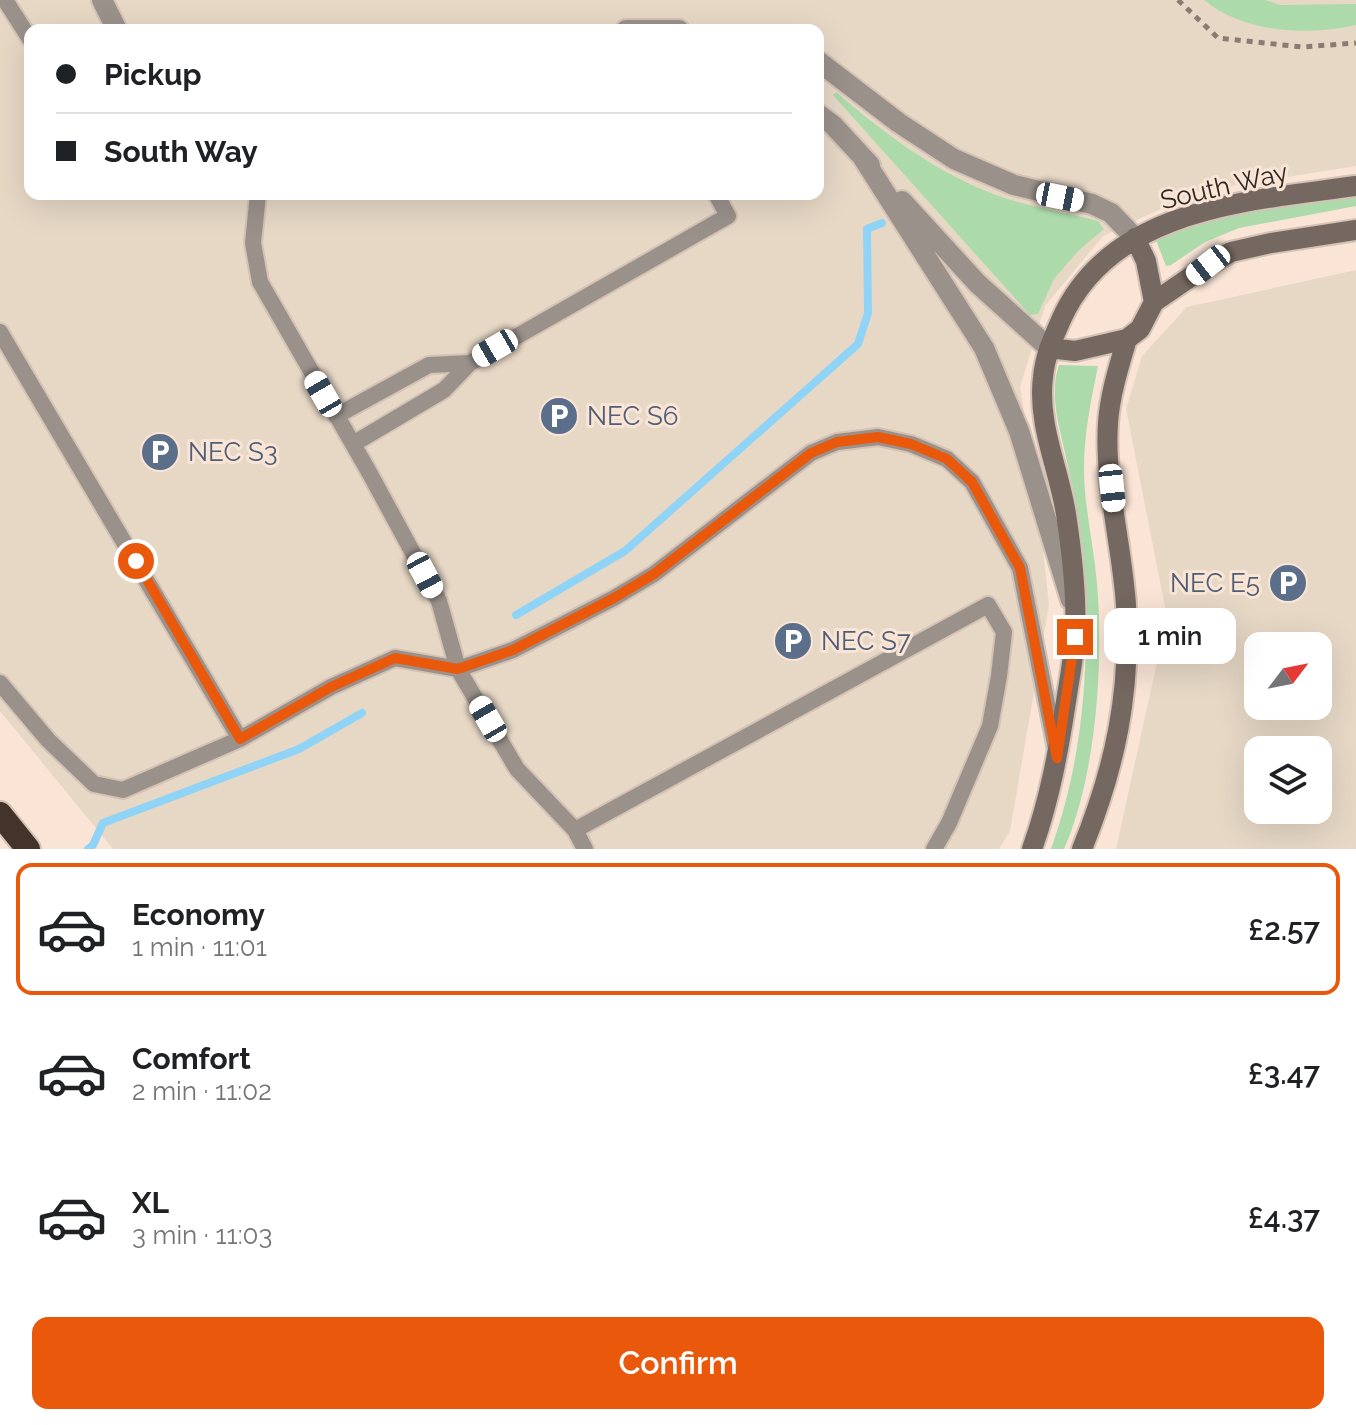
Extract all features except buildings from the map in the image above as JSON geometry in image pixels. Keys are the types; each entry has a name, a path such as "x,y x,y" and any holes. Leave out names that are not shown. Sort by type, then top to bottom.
{"highway":[{"path":"0,814 28,849"}],"street":[{"path":"102,0 114,24"},
{"path":"824,66 899,123 981,173 1014,185 1092,204 1111,213 1135,238 1146,261 1154,302"},
{"path":"824,118 977,283 1049,348 1075,351 1127,339 1140,329 1154,302 1231,252 1356,230"},
{"path":"863,158 984,348 1019,431 1075,612"},
{"name":"South Way","path":"1032,849 1047,807 1057,758 1075,637 1066,513 1042,406 1043,377 1049,348 1070,299 1106,258 1135,238 1192,214 1249,201 1356,186"},
{"path":"1082,849 1102,799 1120,726 1126,684 1126,604 1109,461 1108,423 1127,339"}],"lane":[{"path":"5,0 24,30"},
{"path":"257,200 253,243 260,282 439,601 458,669 517,769 575,830 585,849"},
{"path":"353,444 444,390 470,363 728,216 719,200"},
{"path":"0,332 240,739"},
{"path":"336,416 429,365 470,363"},
{"path":"0,683 48,740 94,784 123,790 240,739 331,687 395,658 458,669 513,650 641,582 811,453 837,442 878,437 911,444 947,459 972,482 994,519 1020,568 1057,758"},
{"path":"575,830 988,605 1004,632 990,726 949,823 934,849"}],"path":[{"path":"1178,0 1218,38 1302,47 1356,43"}],"shaded area":[{"path":"0,0 1356,0 1356,166 1199,191 1103,236 1045,306 1020,387 1037,494 1049,605 1010,831 999,849 113,849 0,711"},
{"name":"NEC E5","path":"1356,270 1356,849 1116,849 1167,617 1126,409 1142,356 1187,307"}],"green space":[{"path":"1204,0 1265,0 1280,5 1356,4 1356,25 1317,30 1277,29 1238,19"},
{"path":"836,92 892,137 952,175 996,195 1098,221 1104,229 1078,251 1054,279 1038,314 1030,315 833,95"},
{"path":"1356,194 1356,206 1239,228 1205,242 1171,265 1166,266 1156,240 1217,215"},
{"path":"1059,365 1098,366 1090,404 1084,469 1097,584 1099,648 1095,719 1084,788 1064,849 1051,849 1063,811 1079,733 1086,654 1080,534 1055,401"}],"waterway":[{"path":"516,615 625,551 858,344 868,313 867,229 882,223"},
{"path":"88,849 103,823 299,749 362,713"}],"place":[{"name":"NEC S6","path":"559,416"},
{"name":"NEC S3","path":"160,452"},
{"name":"NEC E5","path":"1288,583"},
{"name":"NEC S7","path":"793,641"}],"route":[{"path":"136,561 240,739 331,687 395,658 458,669 513,650 654,574 811,453 837,442 878,437 911,444 947,459 972,482 994,519 1020,568 1057,758 1075,637"}]}
